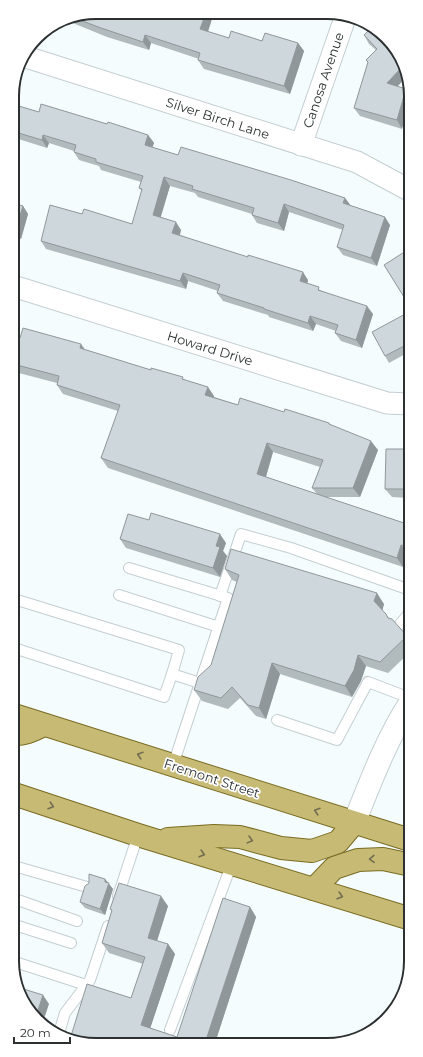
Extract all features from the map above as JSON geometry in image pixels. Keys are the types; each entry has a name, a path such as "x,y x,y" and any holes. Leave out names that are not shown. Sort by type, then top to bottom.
{"main road":[{"name":"Fremont Street","path":"19,717 404,838"},
{"path":"19,734 31,731 44,725"},
{"path":"19,796 404,917"},
{"path":"147,837 240,837 281,848 312,851 338,842 354,823"},
{"path":"314,889 334,868 358,860 383,859 404,864"}],"street":[{"name":"Canosa Avenue","path":"301,145 344,21"},
{"name":"Silver Birch Lane","path":"29,58 357,162 404,188"},
{"name":"Howard Drive","path":"19,288 387,403 404,404"},
{"path":"354,823 398,721 404,712"}],"lane":[{"path":"220,596 241,534 291,548 404,588"},
{"path":"129,568 228,598 173,765"},
{"path":"119,595 219,627"},
{"path":"19,601 179,650 164,697 19,650"},
{"path":"400,624 404,619"},
{"path":"172,674 200,684"},
{"path":"277,720 337,740 368,682 404,696"},
{"path":"60,1029 65,1013 90,980 113,910 147,837"},
{"path":"170,1030 232,863"},
{"path":"19,867 87,887"},
{"path":"19,901 77,921"},
{"path":"19,926 71,943"},
{"path":"19,963 86,985"}],"building":[{"path":"204,19 200,29 229,38 231,31 262,41 265,33 298,43 284,86 198,60 200,53 145,35 143,42 80,20"},
{"path":"368,31 378,38 388,49 398,67 399,70 387,83 403,88 404,96 397,120 354,108 368,62 366,60 377,49 364,35"},
{"path":"41,104 107,124 108,122 148,135 145,145 178,155 181,147 291,180 345,198 343,203 385,217 371,258 337,247 344,225 284,204 278,223 252,215 254,208 192,189 193,186 164,177 153,215 176,222 172,233 248,257 248,255 303,272 300,281 319,287 318,290 367,306 356,340 335,333 338,325 310,316 308,323 264,309 217,293 220,285 183,273 180,281 41,241 50,205 82,214 84,209 132,224 142,189 139,188 143,176 96,162 96,159 74,152 76,145 43,135 42,140 19,133 19,106 39,112"},
{"path":"19,205 23,206 19,218"},
{"path":"404,252 404,297 384,265"},
{"path":"404,315 404,346 385,356 372,332"},
{"path":"23,328 81,344 80,348 151,370 151,368 183,377 182,379 208,387 205,395 238,405 240,398 284,412 285,409 329,423 371,441 353,488 312,488 323,460 267,443 257,474 404,523 404,546 401,545 397,558 101,458 120,405 57,385 59,376 19,366 20,338"},
{"path":"386,449 404,449 404,489 385,489"},
{"path":"151,513 220,534 216,546 220,547 213,568 120,539 128,514 149,520"},
{"path":"231,549 377,593 374,601 388,618 392,619 404,633 404,639 380,662 358,655 354,670 345,686 272,663 259,708 248,705 232,687 221,698 194,690 198,677 211,665 239,575 225,569"},
{"path":"89,874 105,879 105,882 109,883 100,909 80,902 85,886 89,883"},
{"path":"119,883 161,896 148,938 168,944 141,1025 177,1037 223,898 250,907 207,1038 96,1038 81,1037 72,1034 87,984 131,998 145,957 102,943 112,910 110,909"},
{"path":"24,989 43,995 38,1011"}]}
